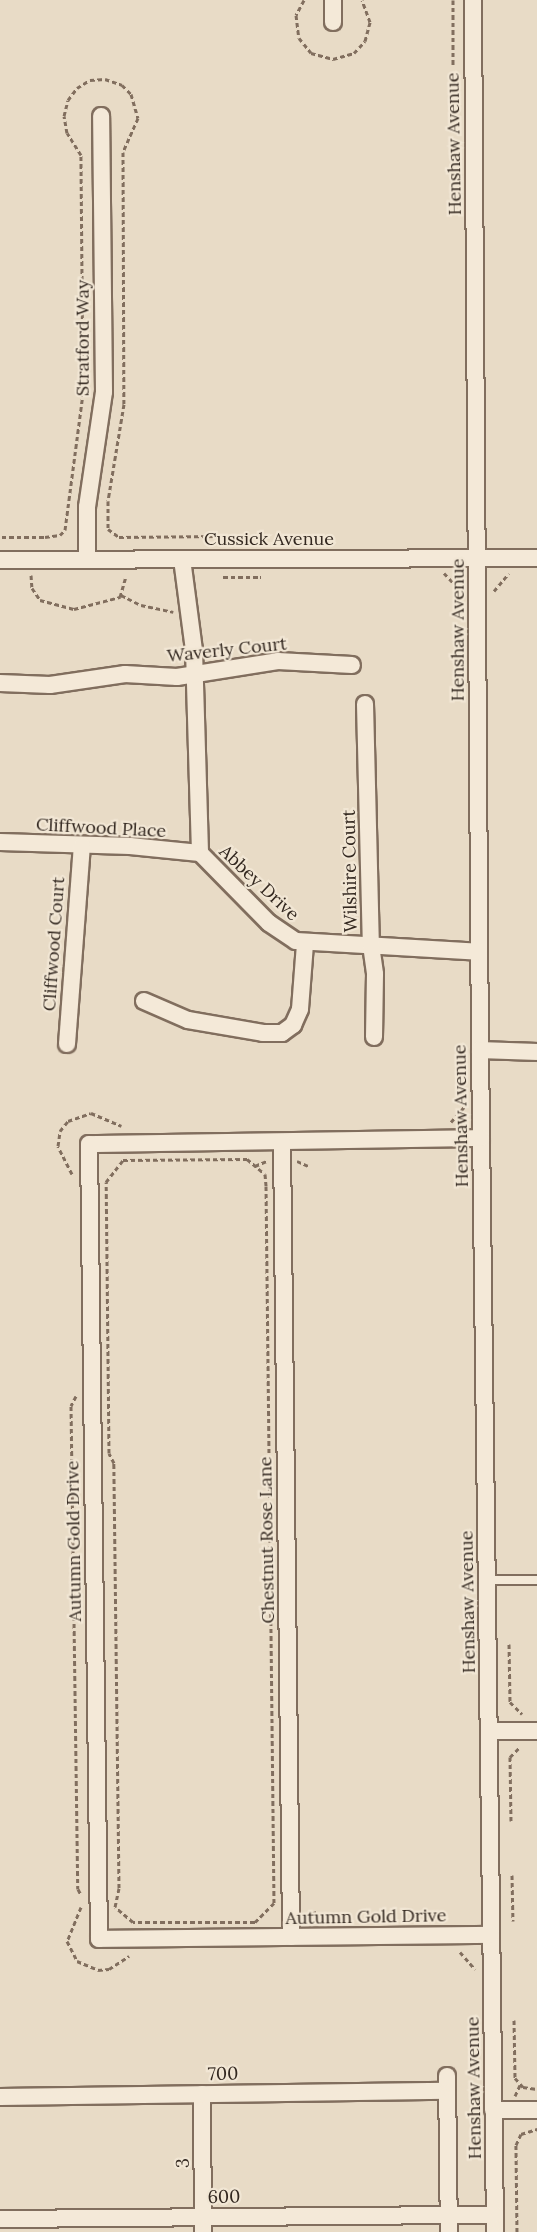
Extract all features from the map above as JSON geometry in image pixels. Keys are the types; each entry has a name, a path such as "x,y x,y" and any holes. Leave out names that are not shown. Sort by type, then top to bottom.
{"street":[{"path":"333,0 333,22"},
{"name":"Henshaw Avenue","path":"473,0 479,952 495,2232"},
{"name":"Stratford Way","path":"87,558 88,500 104,392 101,116"},
{"name":"Cussick Avenue","path":"0,560 537,558"},
{"name":"Abbey Drive","path":"182,559 195,673 200,853 269,923 305,944 371,945 479,952"},
{"name":"Waverly Court","path":"0,683 50,685 124,674 177,677 278,661 352,665"},
{"name":"Wilshire Court","path":"365,704 371,945 375,974 374,1037"},
{"name":"Cliffwood Place","path":"0,842 130,846 200,853"},
{"name":"Cliffwood Court","path":"67,1044 82,846"},
{"path":"144,1001 188,1020 263,1034 282,1033 293,1025 300,1009 305,944"},
{"path":"480,1050 537,1052"},
{"name":"Autumn Gold Drive","path":"481,1138 89,1143 99,1939 491,1935"},
{"name":"Chestnut Rose Lane","path":"282,1142 291,1937"},
{"path":"489,1731 537,1731"},
{"name":"700","path":"0,2097 202,2094 447,2084 449,2215"},
{"name":"3","path":"202,2094 203,2224"},
{"path":"493,2110 537,2110"},
{"path":"449,2215 449,2232"},
{"name":"600","path":"0,2219 203,2224 495,2215"}],"lane":[{"path":"487,1580 537,1580"}],"path":[{"path":"453,0 453,65"},
{"path":"436,572 443,573 460,588 460,600"},
{"path":"31,575 37,597 68,608 88,607 121,595 141,605 173,612"},
{"path":"24,576 40,575"},
{"path":"114,575 136,575"},
{"path":"121,595 126,575"},
{"path":"216,575 266,577"},
{"path":"439,1123 450,1122 464,1108 464,1096"},
{"path":"73,1183 58,1146 60,1131 68,1121 91,1113 129,1127"},
{"path":"247,1159 265,1174 266,1186 274,1903 255,1922 133,1922 115,1906 119,1888 114,1475 110,1453 107,1178 123,1160 247,1159"},
{"path":"299,1173 313,1162"},
{"path":"76,1384 71,1406 78,1889 82,1897 67,1941 73,1957 92,1970 109,1969 137,1955"},
{"path":"508,1644 510,1702 516,1712 526,1714"},
{"path":"511,1821 510,1757 524,1743"},
{"path":"512,1875 513,1920"},
{"path":"307,1903 324,1920"},
{"path":"451,1951 459,1952 475,1968 475,1980"},
{"path":"514,2020 515,2078 523,2087 537,2089"},
{"path":"517,2232 516,2145 525,2131 537,2129"}]}
